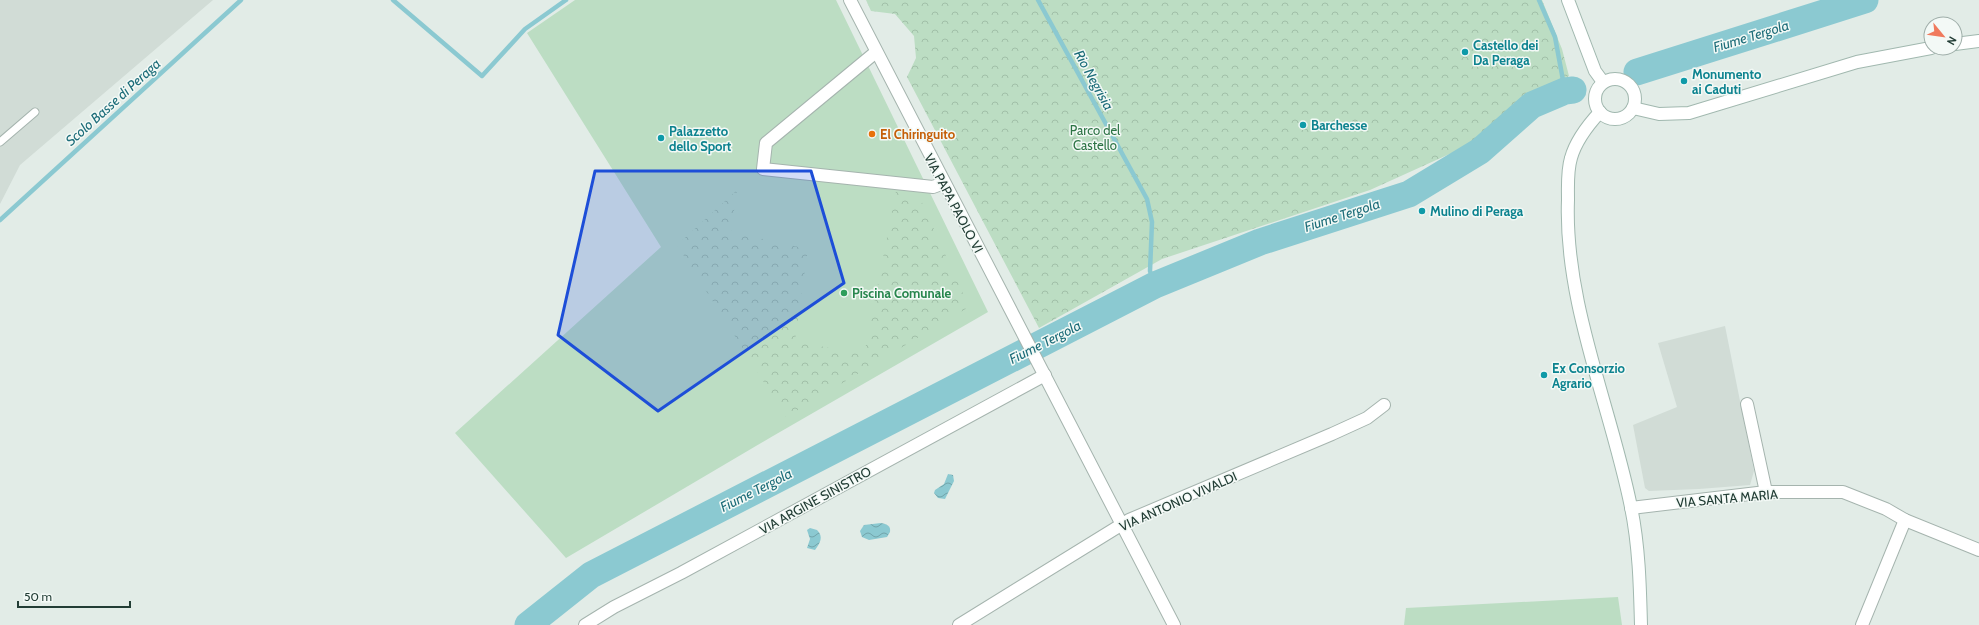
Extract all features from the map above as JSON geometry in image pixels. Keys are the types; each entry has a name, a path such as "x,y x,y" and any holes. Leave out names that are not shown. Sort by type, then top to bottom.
{"street":[{"name":"VIA PAPA PAOLO VI","path":"850,0 1045,375"},
{"path":"1568,0 1595,71 1603,82"},
{"path":"1963,43 1979,41"},
{"path":"1633,108 1659,114 1689,113 1857,62 1923,50"},
{"path":"876,52 766,143 763,169 933,187 944,183"},
{"path":"1618,79 1629,84 1634,95 1633,108 1624,116 1618,118 1611,118 1600,112 1596,106 1596,94 1603,82 1618,79"},
{"path":"1600,112 1578,140 1571,158 1567,225 1570,255 1580,311 1631,508 1639,569 1641,625"},
{"path":"1045,375 1174,625"},
{"name":"VIA ARGINE SINISTRO","path":"585,625 614,607 682,573 1045,375"},
{"path":"1747,404 1766,492"},
{"name":"VIA ANTONIO VIVALDI","path":"959,625 1122,524 1332,434 1367,418 1384,405"},
{"name":"VIA SANTA MARIA","path":"1631,508 1766,492 1843,492 1886,509 1905,520 1979,550"},
{"path":"1862,625 1905,520"}],"lane":[{"path":"0,142 34,112"}],"highlighted area":[{"path":"595,171 811,171 844,283 658,411 558,335"}],"shaded area":[{"path":"0,0 213,0 20,165 0,204"},
{"path":"1725,326 1754,471 1750,485 1649,491 1645,488 1633,425 1677,407 1658,343"}],"green space":[{"path":"575,0 836,0 988,312 566,558 455,433 661,247 527,33"},
{"name":"Parco del Castello","path":"866,0 1542,0 1562,49 1569,76 1526,98 1476,142 1370,190 1162,259 1039,328 907,77 916,58 914,36 895,14 871,11"},
{"path":"737,190 731,232 808,249 795,341 864,355 896,191 920,198 969,307 786,417 677,245"},
{"path":"1618,597 1622,625 1404,625 1406,608"}],"water":[{"path":"948,474 953,475 954,481 945,499 938,498 934,493 935,490 944,484"},
{"path":"881,523 890,528 890,532 887,537 869,540 862,537 860,531 864,525"},
{"path":"810,528 817,530 821,538 815,550 807,548 810,539 807,530"}],"waterway":[{"name":"Scolo Basse di Peraga","path":"0,220 241,0"},
{"name":"Scolo Basse di Peraga","path":"393,0 482,76 525,29 566,0"},
{"name":"Rio Negrisia","path":"1038,0 1147,199 1152,222 1150,271 1155,285"},
{"path":"1539,0 1555,37 1565,91"},
{"name":"Fiume Tergola","path":"1637,72 1865,0"},
{"name":"Fiume Tergola","path":"528,625 591,575 1155,285 1260,242 1409,194 1480,151 1532,105 1565,91 1573,90"}],"place":[{"name":"Castello dei Da Peraga","path":"1465,52"},
{"name":"Monumento ai Caduti","path":"1684,81"},
{"name":"Barchesse","path":"1303,125"},
{"name":"El Chiringuito","path":"872,134"},
{"name":"Palazzetto dello Sport","path":"661,138"},
{"name":"Mulino di Peraga","path":"1422,211"},
{"name":"Piscina Comunale","path":"844,293"},
{"name":"Ex Consorzio Agrario","path":"1544,375"}]}
